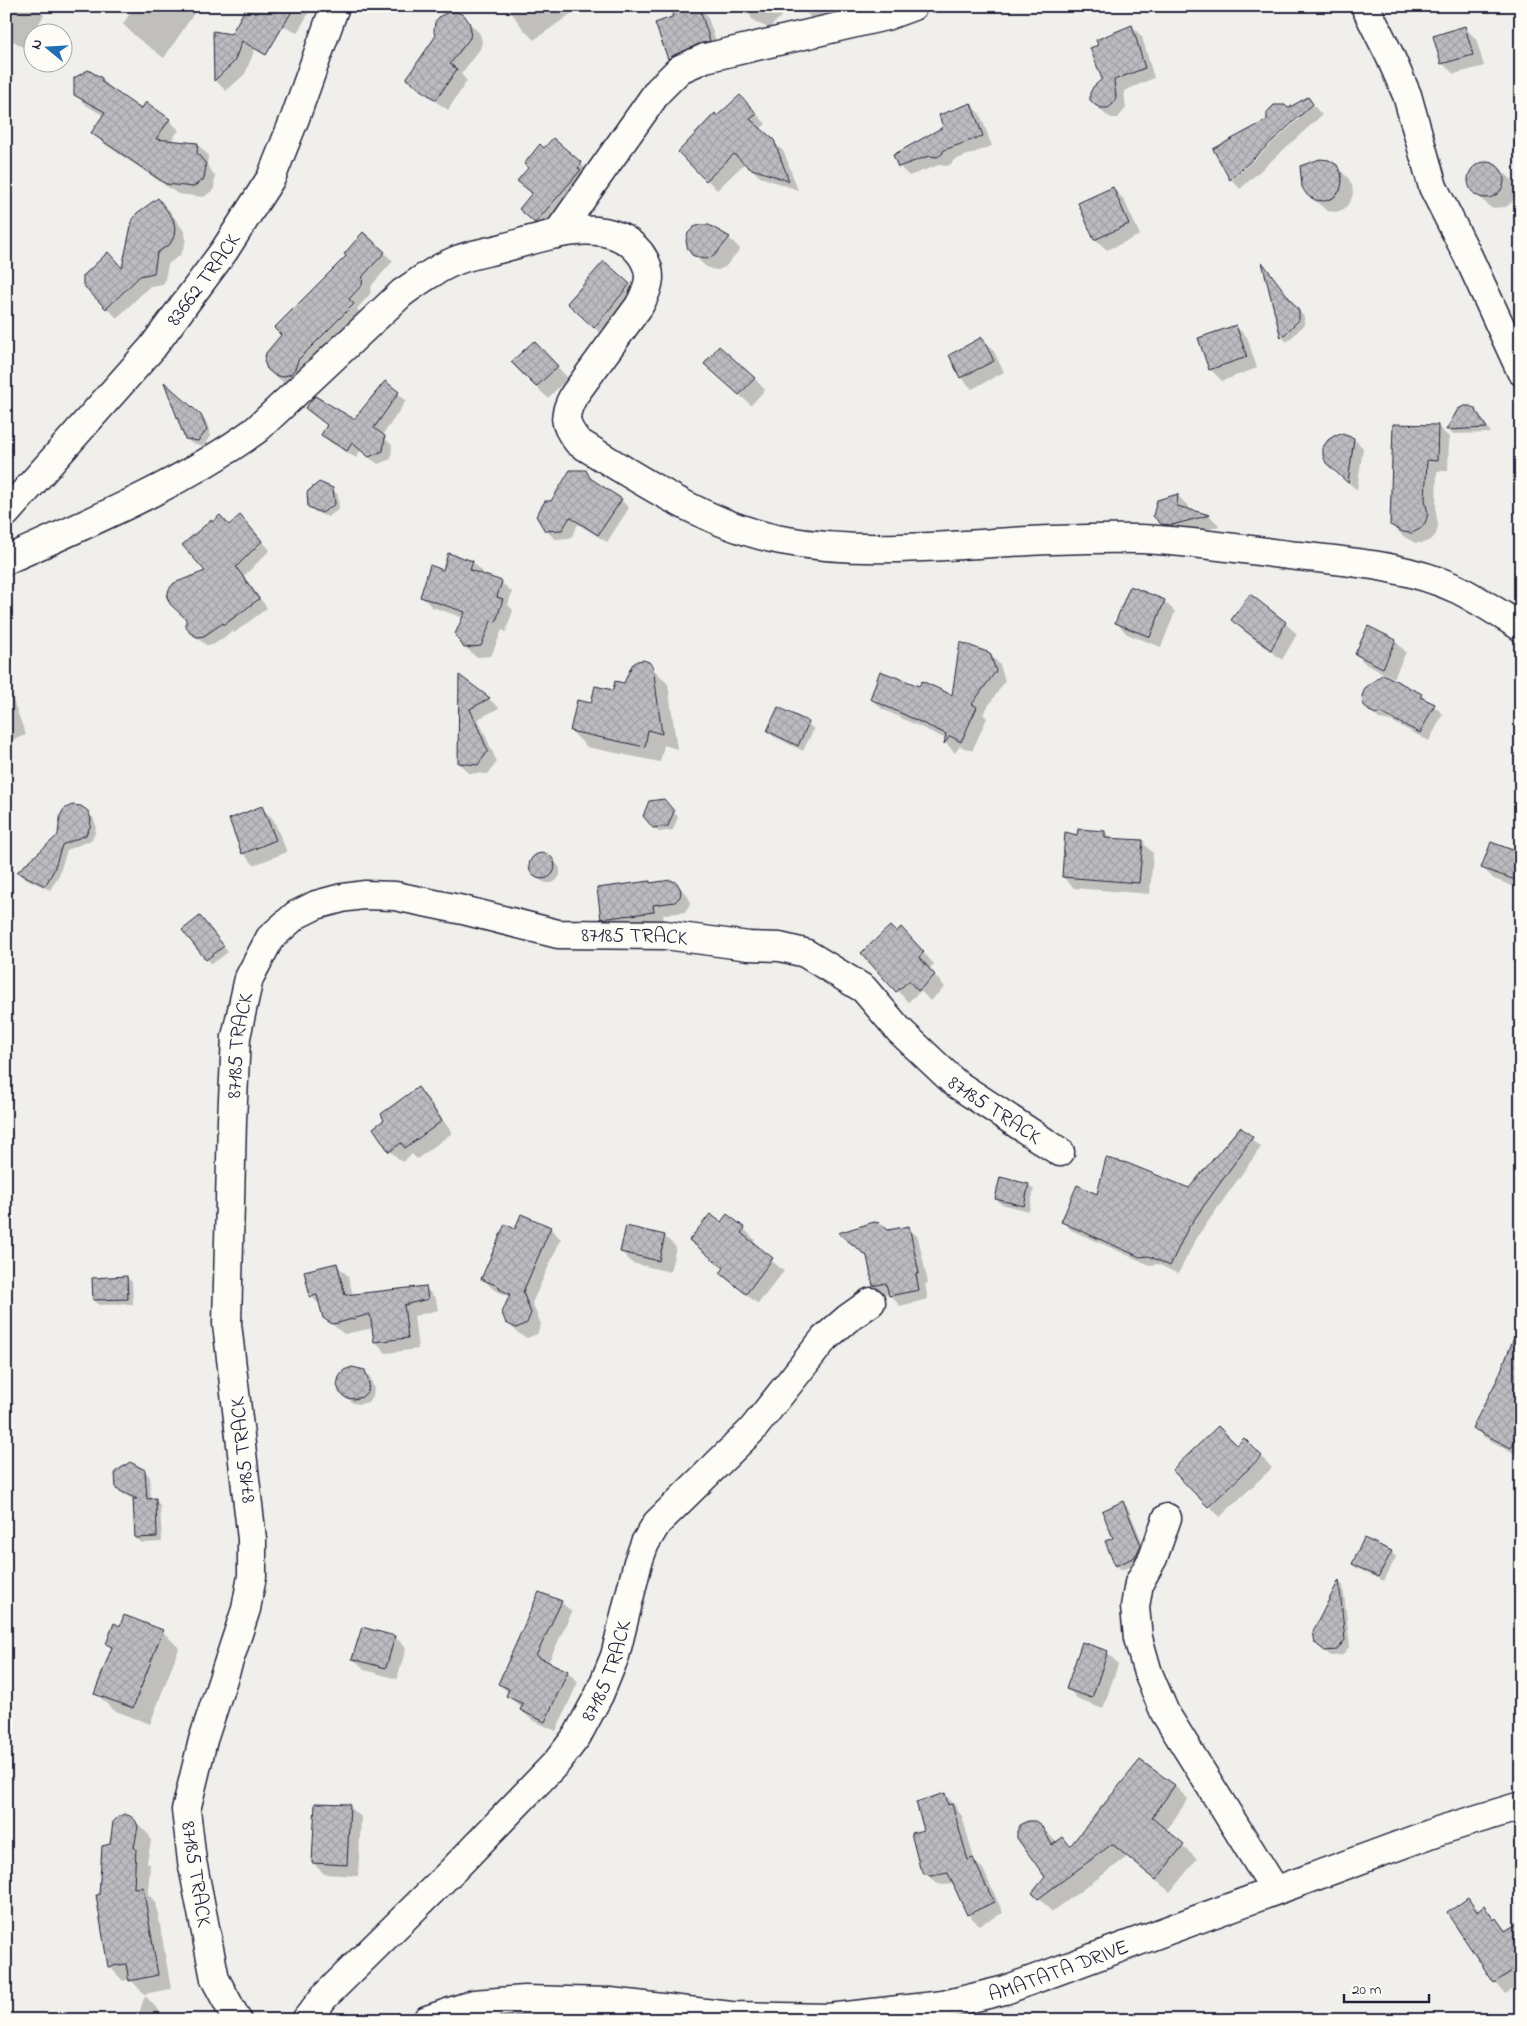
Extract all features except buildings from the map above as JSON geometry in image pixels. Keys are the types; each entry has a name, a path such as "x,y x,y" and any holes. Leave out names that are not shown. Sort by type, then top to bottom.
{"street":[{"name":"83662 TRACK","path":"6,513 152,348 224,250 271,178 296,118 335,6"},
{"path":"557,234 658,91 680,69 705,58 886,16 913,6"},
{"path":"1365,6 1383,40 1406,95 1433,187 1468,256 1521,371"},
{"path":"6,560 165,484 230,449 256,430 402,293 426,276 456,260 557,234 597,230 623,238 639,251 648,265 649,280 646,293 639,306 574,395 566,409 569,431 578,442 671,498 711,519 746,532 781,540 828,547 878,549 1052,540 1140,539 1208,545 1380,566 1456,589 1521,627"},
{"name":"87185 TRACK","path":"237,2020 215,1978 192,1861 186,1810 203,1740 246,1609 252,1576 252,1539 227,1324 232,1120 236,1037 249,978 270,938 296,916 316,904 364,895 395,896 463,910 558,934 665,935 749,946 780,947 805,953 864,989 899,1030 955,1082 1060,1152"},
{"name":"87185 TRACK","path":"306,2020 324,1997 454,1869 557,1762 577,1736 599,1695 615,1656 638,1562 645,1543 658,1523 752,1430 824,1339 871,1302"},
{"path":"1167,1518 1153,1558 1139,1583 1135,1607 1138,1638 1148,1673 1165,1713 1276,1890"},
{"name":"AMATATA DRIVE","path":"427,2020 474,2004 524,2000 610,2002 731,2016 829,2018 943,2004 1005,1990 1441,1830 1521,1806"}]}
